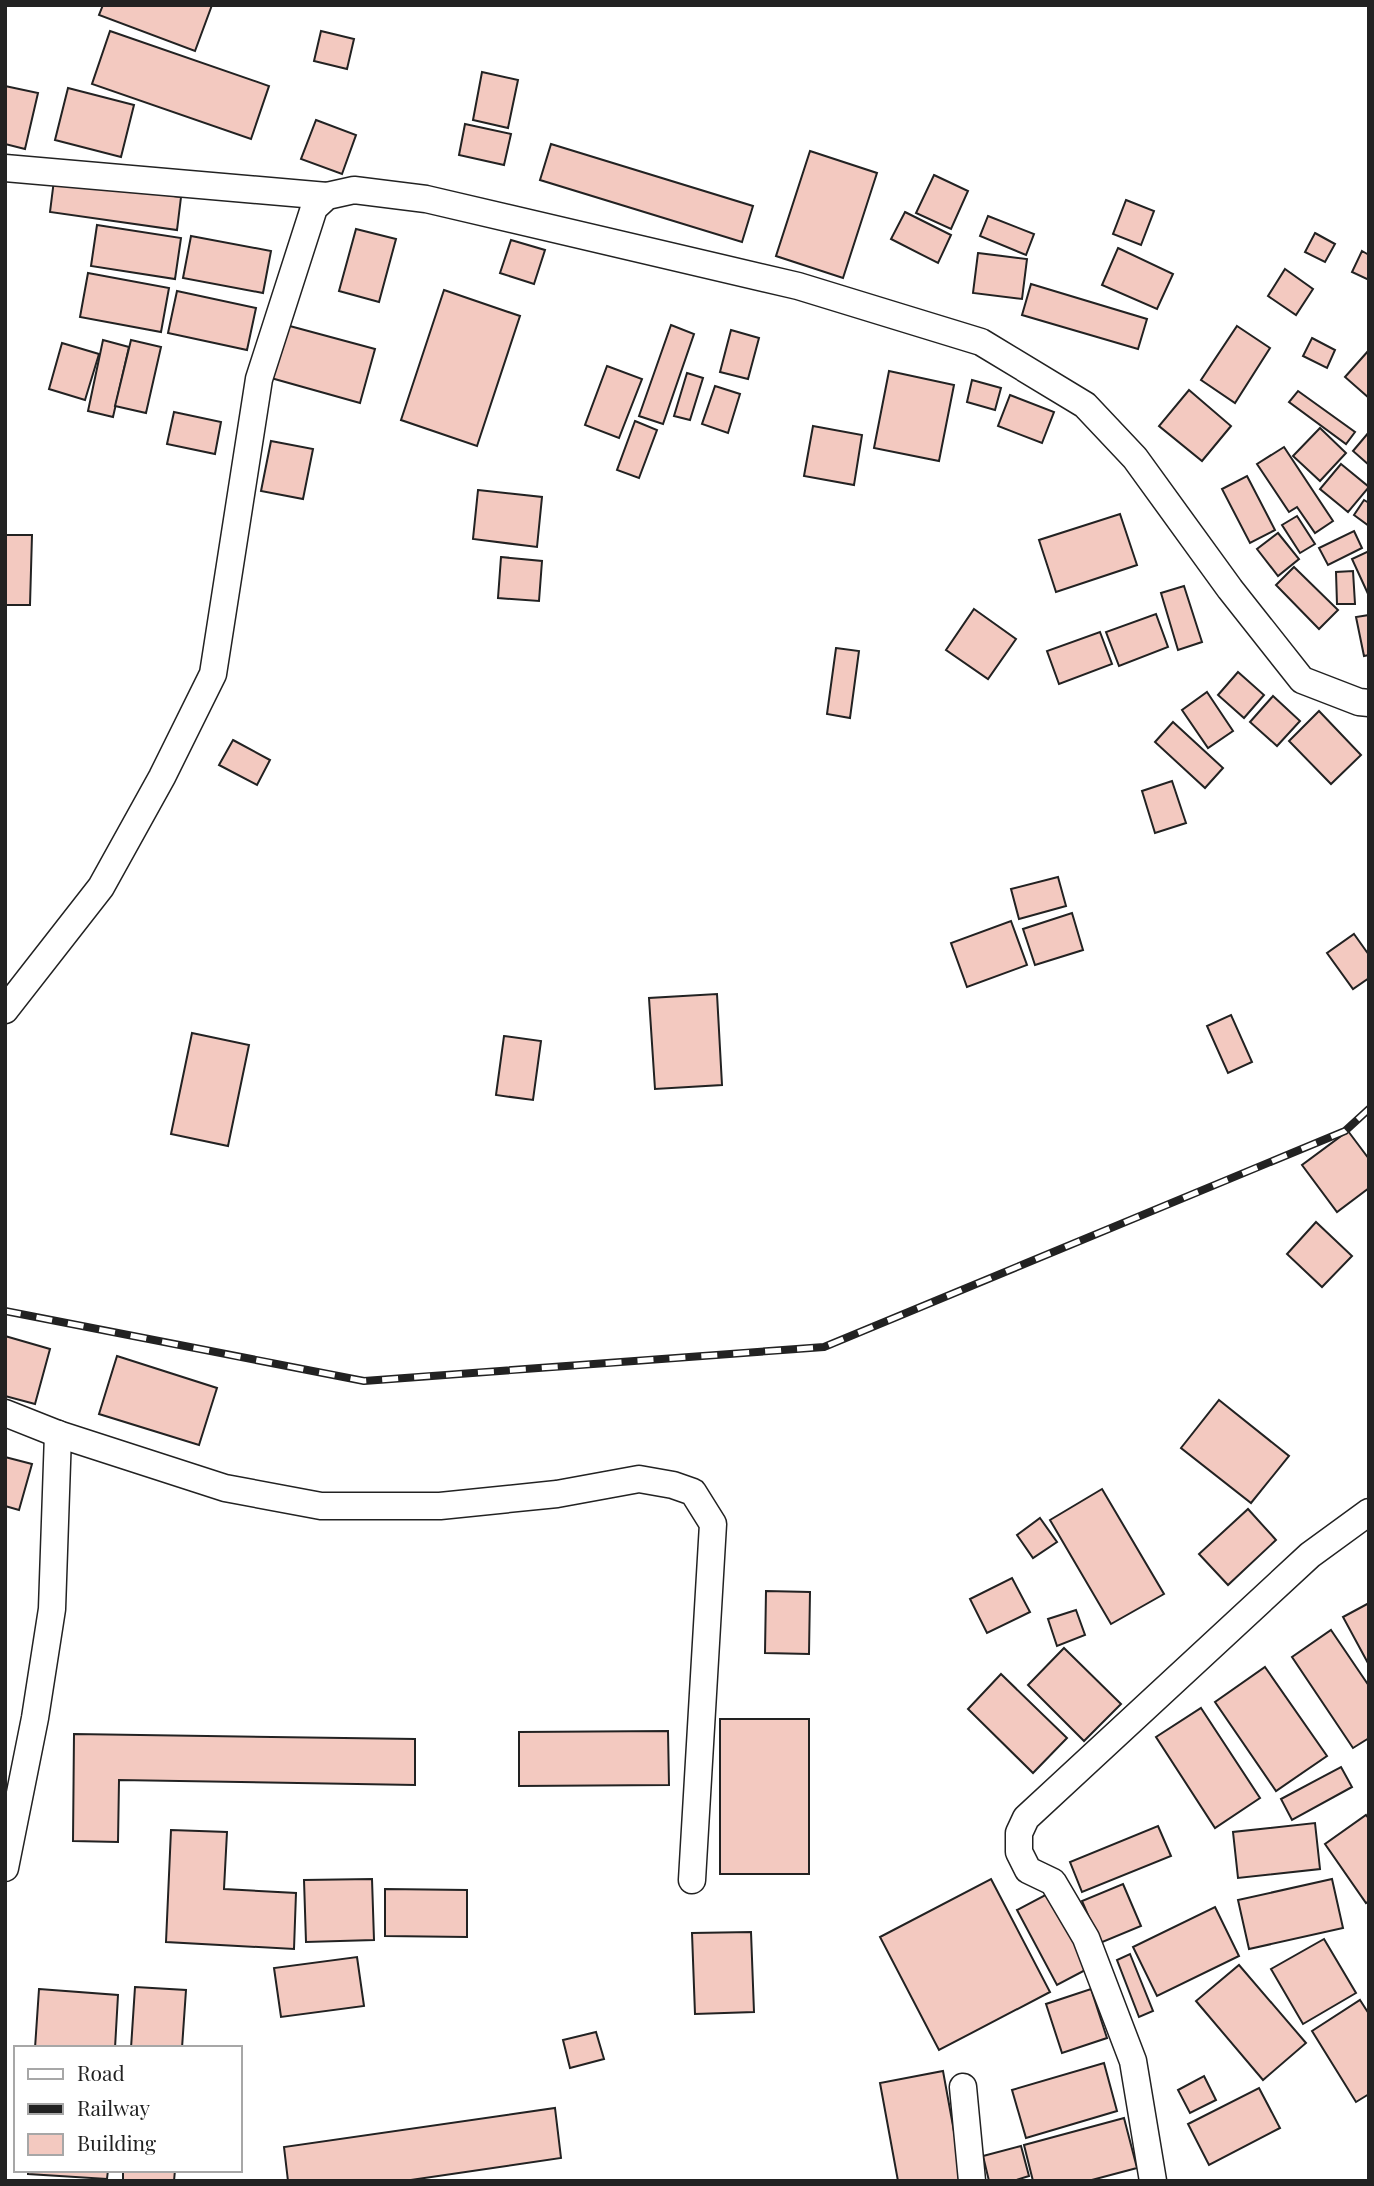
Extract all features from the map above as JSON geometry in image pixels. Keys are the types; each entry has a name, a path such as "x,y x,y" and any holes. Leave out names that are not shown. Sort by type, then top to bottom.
{"street":[{"path":"5,168 327,196 354,190 426,199 798,286 981,342 1085,405 1135,458 1230,589 1302,680 1359,702 1369,703"},
{"path":"5,1010 101,887 162,777 213,674 259,379 314,208 327,196"},
{"path":"5,1413 58,1434 225,1488 321,1506 440,1506 557,1494 639,1479 673,1485 693,1492 713,1524 692,1881"},
{"path":"5,1868 35,1718 52,1609 58,1434"},
{"path":"1153,2181 1133,2061 1086,1938 1053,1882 1028,1870 1019,1852 1019,1833 1026,1818 1300,1564 1369,1512"},
{"path":"963,2087 972,2181"}],"building":[{"path":"103,5 212,5 195,51 99,15"},
{"path":"110,31 269,86 251,139 92,84"},
{"path":"321,31 354,39 347,69 314,61"},
{"path":"482,72 518,80 508,128 473,120"},
{"path":"5,86 38,93 25,149 5,144"},
{"path":"68,88 134,105 121,157 55,140"},
{"path":"316,120 356,135 342,174 301,159"},
{"path":"465,124 511,134 504,165 459,155"},
{"path":"551,144 753,206 742,242 540,180"},
{"path":"810,151 877,173 843,278 776,256"},
{"path":"934,175 968,191 951,229 916,213"},
{"path":"54,180 181,197 177,230 50,212"},
{"path":"1126,200 1154,211 1141,245 1113,234"},
{"path":"905,212 951,235 938,263 891,239"},
{"path":"988,216 1034,234 1026,255 980,236"},
{"path":"97,225 181,238 175,279 91,266"},
{"path":"356,229 396,239 379,302 339,291"},
{"path":"1315,233 1335,244 1325,262 1305,252"},
{"path":"191,236 271,251 263,293 183,278"},
{"path":"511,240 545,250 534,284 500,273"},
{"path":"1118,248 1173,274 1157,309 1102,285"},
{"path":"1362,251 1369,255 1369,280 1352,272"},
{"path":"978,253 1027,259 1022,299 973,293"},
{"path":"1285,269 1313,289 1296,315 1268,296"},
{"path":"88,273 169,288 161,332 80,317"},
{"path":"1031,284 1147,319 1138,349 1022,315"},
{"path":"444,290 520,316 477,446 401,420"},
{"path":"177,291 256,308 247,350 168,333"},
{"path":"286,325 375,349 360,403 271,378"},
{"path":"671,325 694,334 663,424 639,416"},
{"path":"1237,326 1270,348 1235,403 1201,380"},
{"path":"731,330 759,338 748,379 720,372"},
{"path":"1312,338 1335,350 1327,368 1303,356"},
{"path":"103,340 129,347 113,417 88,411"},
{"path":"131,340 161,347 146,413 115,406"},
{"path":"62,343 99,354 85,400 49,389"},
{"path":"1369,350 1369,398 1345,377"},
{"path":"607,366 642,379 619,438 585,425"},
{"path":"889,371 954,385 939,461 874,448"},
{"path":"687,373 703,378 690,420 674,416"},
{"path":"972,380 1001,388 995,410 967,402"},
{"path":"715,386 740,394 728,433 702,424"},
{"path":"1189,390 1231,426 1202,461 1159,426"},
{"path":"1298,391 1355,432 1346,444 1289,402"},
{"path":"1010,395 1054,412 1042,443 998,426"},
{"path":"174,412 221,422 215,454 167,444"},
{"path":"635,421 657,430 639,478 617,470"},
{"path":"813,426 862,435 854,485 804,476"},
{"path":"1320,428 1346,453 1320,481 1293,456"},
{"path":"1369,432 1369,465 1353,451"},
{"path":"271,441 313,449 303,499 261,491"},
{"path":"1284,447 1333,521 1315,533 1297,507 1289,512 1257,464"},
{"path":"1341,464 1369,487 1348,512 1320,489"},
{"path":"1247,476 1275,530 1250,543 1222,489"},
{"path":"478,490 542,497 537,547 473,539"},
{"path":"1364,500 1369,503 1369,526 1354,515"},
{"path":"1120,514 1137,565 1056,592 1039,540"},
{"path":"1297,516 1315,544 1300,553 1282,525"},
{"path":"1354,531 1362,548 1328,565 1319,548"},
{"path":"1278,533 1299,559 1278,576 1257,549"},
{"path":"5,535 32,535 30,605 5,605"},
{"path":"1369,551 1369,596 1352,559"},
{"path":"501,557 542,561 539,601 498,598"},
{"path":"1294,567 1338,610 1319,629 1276,585"},
{"path":"1353,571 1355,604 1337,604 1336,572"},
{"path":"1184,586 1202,642 1178,650 1161,593"},
{"path":"974,609 1016,639 988,679 946,650"},
{"path":"1156,614 1168,647 1119,666 1106,632"},
{"path":"1369,615 1369,655 1364,656 1356,617"},
{"path":"1100,632 1112,664 1059,684 1047,651"},
{"path":"836,648 859,651 850,718 827,714"},
{"path":"1238,672 1264,695 1244,718 1218,695"},
{"path":"1207,692 1233,731 1208,748 1182,710"},
{"path":"1273,696 1300,721 1277,746 1250,722"},
{"path":"1319,711 1361,755 1331,784 1289,741"},
{"path":"1173,722 1223,768 1205,788 1155,742"},
{"path":"233,740 270,760 257,785 219,765"},
{"path":"1172,781 1186,823 1155,833 1142,791"},
{"path":"1058,877 1066,906 1019,919 1011,889"},
{"path":"1072,913 1083,950 1035,965 1023,929"},
{"path":"1011,921 1027,965 967,987 951,943"},
{"path":"1354,934 1369,955 1369,978 1353,989 1327,953"},
{"path":"717,994 722,1085 655,1089 649,998"},
{"path":"1231,1015 1252,1062 1228,1073 1207,1026"},
{"path":"192,1033 249,1045 228,1146 171,1134"},
{"path":"504,1036 541,1041 533,1100 496,1095"},
{"path":"1348,1131 1369,1159 1369,1188 1337,1212 1302,1165"},
{"path":"1316,1222 1352,1256 1322,1287 1287,1254"},
{"path":"5,1336 50,1349 35,1404 5,1396"},
{"path":"117,1356 217,1388 199,1445 99,1414"},
{"path":"1219,1400 1289,1456 1251,1503 1181,1448"},
{"path":"5,1457 32,1464 19,1510 5,1506"},
{"path":"1102,1489 1164,1594 1111,1624 1050,1520"},
{"path":"1248,1509 1276,1540 1228,1585 1199,1554"},
{"path":"1040,1518 1057,1542 1033,1558 1017,1535"},
{"path":"1012,1578 1030,1612 987,1633 970,1599"},
{"path":"766,1591 810,1592 809,1654 765,1653"},
{"path":"1369,1603 1369,1665 1343,1617"},
{"path":"1076,1610 1085,1635 1057,1646 1048,1619"},
{"path":"1331,1630 1369,1686 1369,1738 1353,1748 1292,1657"},
{"path":"1064,1648 1121,1704 1084,1741 1028,1685"},
{"path":"1265,1667 1327,1756 1276,1791 1215,1702"},
{"path":"1001,1674 1067,1738 1033,1773 968,1709"},
{"path":"1201,1708 1260,1798 1215,1828 1156,1737"},
{"path":"720,1719 809,1719 809,1874 720,1874"},
{"path":"668,1731 669,1785 519,1786 519,1732"},
{"path":"74,1734 415,1739 415,1785 119,1780 118,1842 73,1841"},
{"path":"1341,1767 1352,1787 1292,1820 1281,1799"},
{"path":"1366,1815 1369,1819 1369,1901 1366,1903 1325,1844"},
{"path":"1315,1823 1320,1869 1238,1878 1233,1832"},
{"path":"1158,1826 1171,1856 1082,1892 1070,1862"},
{"path":"171,1830 227,1832 224,1889 296,1893 294,1949 166,1942"},
{"path":"372,1879 374,1940 306,1942 304,1880"},
{"path":"991,1879 1050,1992 939,2050 880,1937"},
{"path":"1332,1879 1343,1928 1249,1949 1238,1900"},
{"path":"1123,1884 1141,1926 1100,1943 1082,1901"},
{"path":"385,1889 467,1890 467,1937 385,1936"},
{"path":"1051,1892 1091,1967 1057,1985 1017,1910"},
{"path":"1215,1907 1239,1956 1157,1996 1133,1947"},
{"path":"751,1932 754,2012 695,2014 692,1933"},
{"path":"1324,1939 1356,1993 1303,2024 1271,1969"},
{"path":"1130,1954 1153,2011 1139,2017 1117,1960"},
{"path":"357,1957 364,2006 281,2017 274,1968"},
{"path":"1239,1965 1306,2043 1263,2080 1196,2001"},
{"path":"135,1987 186,1990 182,2046 131,2046"},
{"path":"39,1989 118,1995 115,2046 35,2046"},
{"path":"1091,1989 1107,2038 1062,2053 1046,2004"},
{"path":"1360,2000 1369,2014 1369,2094 1356,2102 1312,2031"},
{"path":"596,2032 604,2059 570,2068 563,2040"},
{"path":"1104,2063 1117,2111 1026,2138 1012,2090"},
{"path":"943,2071 963,2181 898,2181 880,2083"},
{"path":"1204,2076 1216,2100 1190,2113 1178,2090"},
{"path":"1259,2088 1280,2128 1209,2165 1188,2124"},
{"path":"555,2108 561,2158 404,2181 288,2181 284,2147"},
{"path":"1124,2118 1137,2168 1088,2181 1033,2181 1024,2145"},
{"path":"1021,2146 1029,2176 1013,2181 989,2181 983,2156"},
{"path":"28,2172 108,2172 107,2179"},
{"path":"123,2172 175,2172 174,2181 123,2181"}],"railway":[{"path":"5,1311 364,1381 824,1347 1345,1131 1369,1109"}]}
